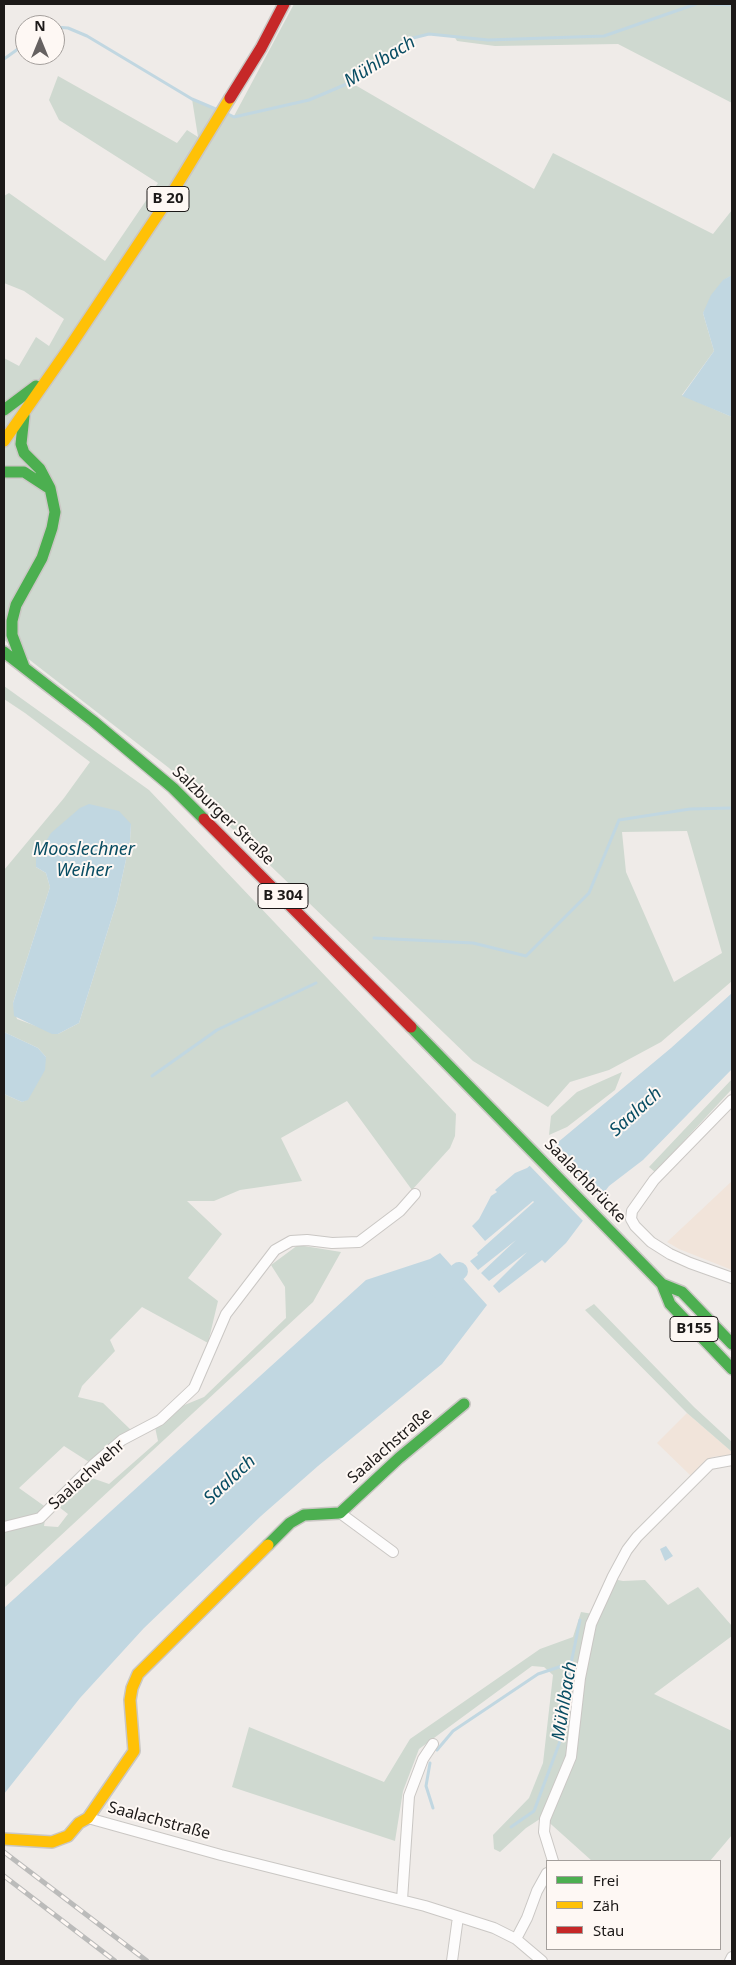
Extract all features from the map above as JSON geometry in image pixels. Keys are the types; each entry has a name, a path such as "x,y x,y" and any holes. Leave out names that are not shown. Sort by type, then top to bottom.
{"main road":[{"name":"B 20","path":"4,441 70,348 169,198 261,48 284,4"},
{"path":"4,410 52,374"},
{"path":"4,667 24,668 12,635 12,621 16,605 42,558 55,512 50,488 40,469 24,453 21,444 25,411"},
{"path":"4,472 24,472 50,488"},
{"path":"4,614 16,605"},
{"name":"B 304","path":"4,652 24,668"},
{"name":"Salzburger Straße","path":"24,668 93,721 173,788 514,1130"},
{"name":"Saalachbrücke","path":"514,1130 662,1284"},
{"name":"B155","path":"662,1284 682,1292 732,1344"},
{"name":"B155","path":"662,1284 670,1304 732,1368"},
{"name":"Saalachstraße","path":"88,1818 134,1751 130,1700 132,1688 138,1674 290,1523 304,1515 340,1514 384,1471 464,1404"},
{"path":"4,1839 52,1842 68,1836 79,1823 88,1818"}],"street":[{"path":"732,1100 654,1180 632,1211 631,1219 635,1226 651,1242 670,1254 732,1278"},
{"name":"Saalachwehr","path":"4,1528 40,1518 122,1440 160,1420 194,1388 226,1314 275,1250 291,1241 359,1242 400,1210 415,1194"},
{"path":"553,1860 544,1832 545,1819 571,1757 580,1678 591,1624 613,1576 627,1550 637,1537 710,1464 732,1460"},
{"path":"340,1514 393,1552"},
{"path":"404,1901 409,1796 423,1758 433,1744"},
{"name":"Saalachstraße","path":"88,1818 221,1855 425,1906 494,1928 516,1939 542,1961"},
{"path":"516,1939 527,1918 537,1891 546,1876"},
{"path":"452,1961 458,1917"},
{"path":"730,1961 732,1957"}],"shaded area":[{"path":"294,4 732,4 732,103 618,44 495,46 457,41 454,36 429,34 409,39 350,82 534,189 553,153 713,234 732,210 732,275 723,281 703,313 714,351 682,395 732,417 732,981 661,1042 609,1070 570,1082 548,1107 473,1061 169,768 4,640 4,358 19,366 36,337 49,346 64,319 24,291 4,283 4,196 9,193 105,261 158,183 59,120 49,100 58,76 177,143 187,130 198,137 192,99 234,116","holes":["687,831 722,953 674,982 626,872 622,832"]},
{"path":"4,686 149,790 456,1114 455,1136 450,1148 412,1190 347,1101 281,1138 302,1181 240,1190 214,1201 187,1201 222,1234 188,1278 218,1301 208,1343 142,1307 110,1340 115,1351 82,1386 78,1397 103,1403 131,1430 89,1462 64,1446 19,1488 47,1508 44,1526 58,1527 68,1514 59,1507 89,1477 109,1484 158,1441 153,1418 204,1397 286,1318 285,1287 271,1265 298,1245 341,1252 313,1302 4,1588 4,1094 22,1102 28,1099 46,1057 38,1048 4,1032 4,870 64,798 90,762 4,699","holes":["131,824 130,841 117,901 79,1023 58,1034 17,1019 13,1003 50,887 46,873 36,867"]},
{"path":"622,1072 615,1090 567,1127 549,1135 551,1116 577,1092"},
{"path":"732,1079 732,1089 655,1172 649,1167"},
{"path":"732,1181 732,1270 679,1249 667,1242"},
{"path":"594,1304 694,1407 732,1442 732,1452 687,1413 585,1310"},
{"path":"687,1413 732,1452 732,1455 712,1457 691,1476 657,1443"},
{"path":"608,1578 623,1581 645,1580 668,1605 698,1587 732,1626 732,1636 654,1694 732,1731 732,1835 711,1860 591,1860 543,1817 526,1828 500,1852 494,1849 493,1835 529,1798 543,1763 553,1675 544,1667 532,1666 419,1749 403,1791 395,1841 232,1787 249,1727 384,1782 410,1739 540,1649 573,1637 581,1612 593,1614"}],"water":[{"path":"732,275 732,417 682,396 714,351 703,313 711,295 723,280"},
{"name":"Mooslechner Weiher","path":"89,804 119,811 131,824 130,841 117,901 79,1023 58,1034 52,1034 14,1016 13,1003 50,887 46,873 36,867 36,858 51,833 80,808"},
{"path":"732,993 732,1069 643,1160 609,1186 566,1243 545,1263 542,1260 499,1293 493,1286 527,1252 489,1281 481,1273 516,1240 478,1270 470,1261 534,1202 485,1241 472,1226 479,1219 491,1196 497,1192 495,1190 515,1173 527,1168 671,1048"},
{"path":"4,1032 38,1048 46,1057 45,1070 28,1100 22,1102 4,1094"},
{"path":"440,1253 487,1305 442,1364 318,1466 261,1516 144,1628 80,1698 4,1794 4,1608 366,1280 430,1259"},
{"path":"666,1546 673,1556 665,1561 660,1549"},
{"path":"185,1822 201,1831 198,1836 182,1827"}],"pier":[{"path":"550,1146 602,1200 585,1223 528,1164"}],"waterway":[{"name":"Mühlbach","path":"226,113 234,117 309,100 349,83 409,39 429,34 488,40 604,36 696,4"},
{"name":"Mühlbach","path":"709,4 732,5"},
{"name":"Mühlbach","path":"65,28 87,36 192,99 218,110"},
{"name":"Mühlbach","path":"4,59 15,51"},
{"path":"374,938 473,943 526,956 589,893 619,820 690,809 732,808"},
{"path":"152,1076 217,1030 316,983"},
{"name":"Saalach","path":"438,1289 459,1271"},
{"name":"Mühlbach","path":"511,1827 534,1811 562,1736 563,1702 580,1620"},
{"path":"437,1750 453,1731 538,1674 571,1663"},
{"path":"430,1763 426,1786 433,1808"}],"railway":[{"path":"4,1852 147,1961"},
{"path":"4,1876 115,1961"}],"traffic: fast":[{"path":"4,410 36,386"},
{"path":"24,416 21,444 24,453 40,469 50,488 55,512 42,558 16,605 12,621 12,635 24,667"},
{"path":"4,472 24,472 47,487"},
{"path":"4,652 93,721 173,788 204,819"},
{"path":"411,1027 662,1284 670,1304 732,1369"},
{"path":"662,1284 682,1292 732,1344"},
{"path":"268,1545 290,1523 304,1515 340,1513 399,1458 464,1404"}],"traffic: slow":[{"path":"4,441 69,348 169,198 230,98"},
{"path":"4,1839 52,1842 68,1836 79,1823 88,1818 134,1751 130,1700 132,1688 138,1674 268,1545"}],"traffic: jam":[{"path":"230,98 261,48 284,4"},
{"path":"204,819 411,1027"}]}
